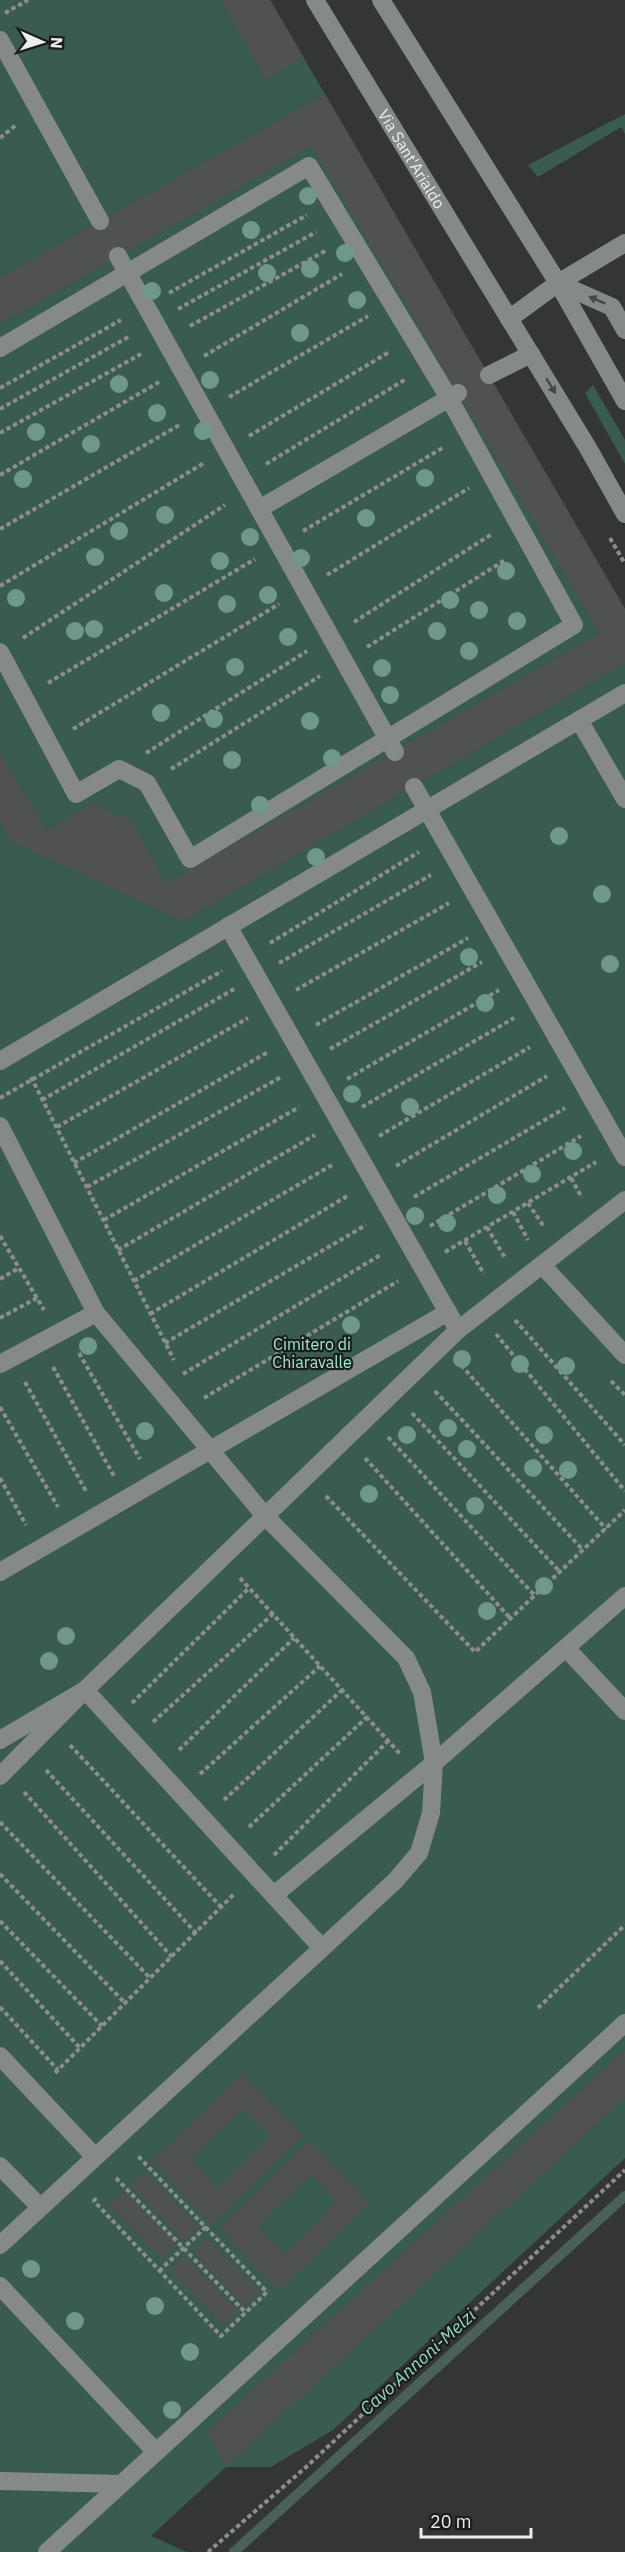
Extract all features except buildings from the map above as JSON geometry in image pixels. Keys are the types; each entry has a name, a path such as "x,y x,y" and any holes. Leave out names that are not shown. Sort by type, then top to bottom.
{"street":[{"name":"Via Sant'Arialdo","path":"315,0 531,354 625,514"},
{"path":"381,0 558,283 625,401"},
{"path":"0,40 100,221"},
{"path":"0,348 309,166 429,365 454,395 468,432 574,625 391,745 190,859 147,783 119,769 76,794 0,652"},
{"path":"509,319 558,283 625,243"},
{"path":"118,256 391,745"},
{"path":"558,283 612,307 625,330"},
{"path":"489,375 531,354"},
{"path":"259,509 454,395"},
{"path":"0,1060 625,693"},
{"path":"579,720 625,799"},
{"path":"414,787 625,1157"},
{"path":"228,926 458,1330"},
{"path":"0,1126 96,1313 265,1516 406,1658 422,1692 434,1763 431,1813 419,1853 395,1881 0,2245"},
{"path":"3,1774 85,1690 458,1330 625,1200"},
{"path":"542,1264 625,1355"},
{"path":"0,1572 448,1312"},
{"path":"5,1361 96,1313"},
{"path":"274,1895 434,1763 625,1596"},
{"path":"566,1648 625,1711"},
{"path":"85,1690 322,1948"},
{"path":"0,1740 85,1690"},
{"path":"47,2552 625,2023"},
{"path":"0,2056 95,2157"},
{"path":"0,2166 40,2207"},
{"path":"0,2286 156,2452"},
{"path":"0,2481 122,2484"}],"path":[{"path":"0,16 28,0"},
{"path":"0,652 245,484 429,365"},
{"path":"24,697 468,432"},
{"path":"49,743 492,474"},
{"path":"17,1050 176,1364"},
{"path":"487,1227 519,1282"},
{"path":"0,1236 154,1483"},
{"path":"465,1241 498,1299 625,1445"},
{"path":"0,1279 19,1268"},
{"path":"0,1318 37,1298"},
{"path":"479,1314 625,1491"},
{"path":"40,1343 127,1499"},
{"path":"443,1344 606,1529"},
{"path":"5,1361 100,1515"},
{"path":"416,1371 583,1550"},
{"path":"181,1375 186,1384"},
{"path":"393,1392 560,1572"},
{"path":"0,1407 72,1531"},
{"path":"369,1416 535,1596"},
{"path":"346,1438 511,1619"},
{"path":"307,1476 475,1652 625,1510"},
{"path":"0,1478 40,1549"},
{"path":"222,1558 419,1775"},
{"path":"113,1721 249,1588"},
{"path":"132,1742 273,1614"},
{"path":"159,1770 294,1638"},
{"path":"180,1792 320,1666"},
{"path":"204,1819 342,1690"},
{"path":"229,1846 367,1717"},
{"path":"51,1725 221,1907"},
{"path":"35,2093 388,1741"},
{"path":"27,1749 196,1933"},
{"path":"3,1774 172,1957"},
{"path":"0,1822 150,1978"},
{"path":"0,1875 125,2003"},
{"path":"0,1921 102,2026"},
{"path":"538,2008 625,1925"},
{"path":"0,1961 80,2048"},
{"path":"0,2007 58,2070"},
{"path":"101,2193 94,2201 221,2336 267,2292 138,2156"},
{"path":"208,2552 305,2468 625,2170"},
{"path":"109,2185 116,2177 245,2312"},
{"path":"159,2271 206,2227"}],"green space":[{"name":"Cimitero di Chiaravalle","path":"0,0 270,0 625,609 625,2158 333,2430 271,2467 226,2467 151,2536 187,2552 0,2552"},
{"path":"625,114 625,134 621,127 538,177 528,165"},
{"path":"593,385 625,440 625,464 585,393"}],"waterway":[{"name":"Cavo Annoni-Melzi","path":"234,2552 625,2196"}],"tunnel":[{"path":"100,221 118,256"},
{"path":"458,393 489,375"},
{"path":"395,752 414,787"}]}
